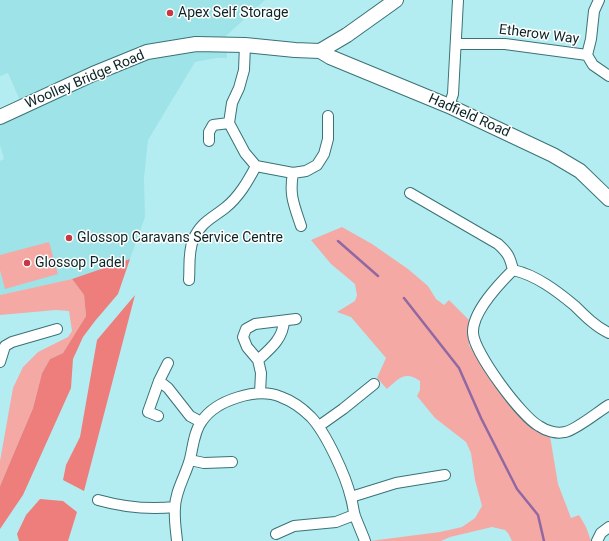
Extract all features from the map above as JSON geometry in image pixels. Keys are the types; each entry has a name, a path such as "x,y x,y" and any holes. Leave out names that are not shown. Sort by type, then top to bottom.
{"street":[{"name":"Woolley Bridge Road","path":"0,118 93,74 147,52 196,44 245,45 302,51 320,50 347,35 396,0"},
{"path":"449,106 452,94 458,0"},
{"path":"587,55 591,39 594,11 599,0"},
{"name":"Etherow Way","path":"456,44 505,44 587,55 593,66 609,76"},
{"path":"245,45 244,70 239,88 232,103 229,123 245,154 256,166 293,173 306,171 317,165 324,154 328,139 328,116"},
{"name":"Hadfield Road","path":"320,50 330,57 449,106 552,155 580,171 609,199"},
{"path":"209,141 209,132 213,125 229,123"},
{"path":"189,280 189,258 193,240 205,221 225,208 236,197 246,185 256,166"},
{"path":"293,173 290,186 301,226"},
{"path":"410,193 498,244 508,252 513,270"},
{"path":"513,270 529,275 550,288 609,334"},
{"path":"513,270 489,298 480,311 475,323 473,334 478,350 494,374 530,420 547,430 566,432 609,405"},
{"path":"260,393 260,372 258,360 247,347 243,337 246,329 255,324 296,319"},
{"path":"258,360 277,342 283,330 284,321"},
{"path":"0,362 5,346 12,342 57,330"},
{"path":"158,416 148,412 159,381 168,363"},
{"path":"159,381 168,388 190,416 201,422"},
{"path":"319,426 374,384"},
{"path":"177,541 175,507 201,422 210,411 224,402 240,396 260,393 280,396 300,407 319,426 340,468 351,497 354,514 365,541"},
{"path":"190,460 204,463 232,462"},
{"path":"351,497 396,483 444,475"},
{"path":"98,500 117,505 144,508 157,509 175,507"},
{"path":"276,534 294,526 336,522 354,514"},
{"path":"597,541 601,533 609,527"}],"shaded area":[{"path":"0,0 265,0 226,36 227,58 216,58 195,62 148,140 144,178 145,217 130,259 72,279 0,295 0,161 4,159 0,145 0,124 25,112 8,73 0,76"},
{"path":"342,227 372,244 408,269 428,286 436,299 444,305 449,300 470,321 469,345 496,386 527,424 539,432 550,436 558,484 571,518 579,515 586,527 591,541 512,541 505,530 492,527 450,537 441,541 370,541 440,532 462,527 475,518 482,506 475,480 471,453 466,442 435,418 417,396 420,390 420,381 410,376 406,376 398,379 387,389 377,378 386,358 351,317 337,312 355,301 357,295 355,284 331,264 311,240"},
{"name":"Glossop Padel","path":"49,242 58,274 5,289 0,270 0,255"},
{"path":"130,259 118,294 83,337 73,359 71,388 23,495 0,529 0,486 33,408 42,373 50,359 63,353 86,316 84,295 72,279"},
{"path":"72,279 84,295 86,316 63,353 50,359 42,373 33,408 0,486 0,461 13,388 23,367 38,352 68,337 72,331 69,311 56,310 0,315 0,295"},
{"path":"135,295 84,491 63,480 66,465 80,437 97,340"},
{"path":"40,499 63,501 77,512 68,541 19,541 17,534 26,515"}],"waterway":[{"path":"338,241 378,276"},
{"path":"404,298 459,368 481,418 517,489 538,515 544,541"}],"place":[{"name":"Apex Self Storage","path":"170,13"},
{"name":"Glossop Caravans Service Centre","path":"69,238"},
{"name":"Glossop Padel","path":"27,263"}]}
